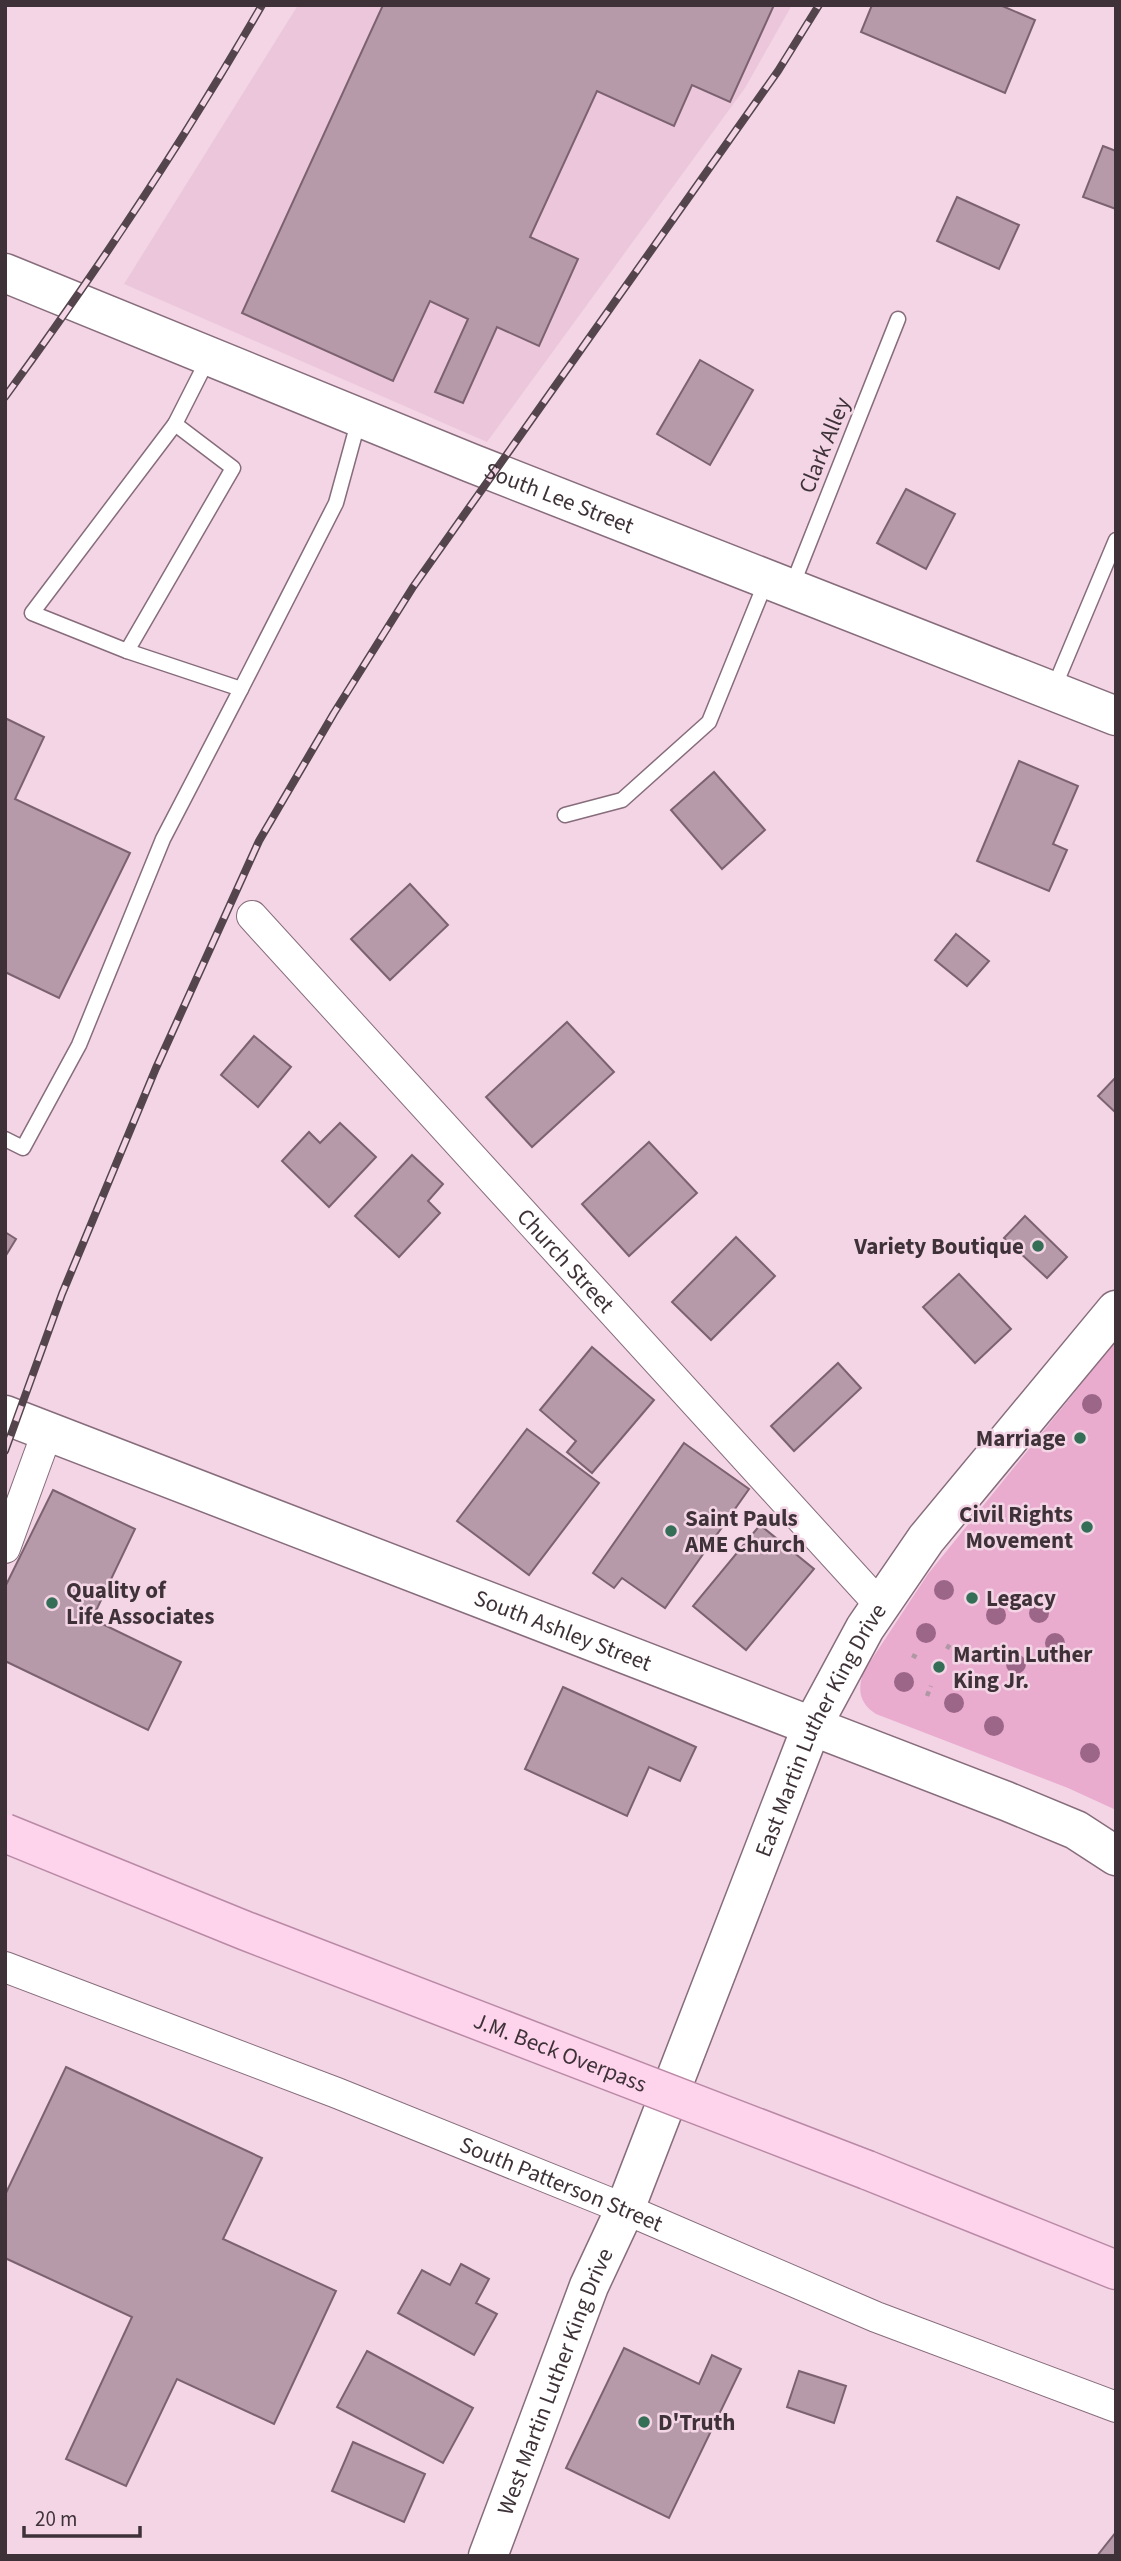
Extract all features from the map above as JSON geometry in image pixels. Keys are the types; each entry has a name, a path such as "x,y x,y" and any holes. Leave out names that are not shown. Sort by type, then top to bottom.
{"main road":[{"name":"J.M. Beck Overpass","path":"5,1833 246,1931 867,2170 1116,2270"}],"street":[{"name":"South Lee Street","path":"5,274 471,463 1116,716"},
{"name":"Church Street","path":"252,916 880,1605"},
{"name":"East Martin Luther King Drive","path":"625,2209 811,1728 843,1664 926,1539 1116,1310"},
{"name":"South Ashley Street","path":"5,1415 1076,1830 1116,1856"},
{"path":"5,1548 48,1430"},
{"name":"South Patterson Street","path":"5,1967 337,2094 625,2209 876,2317 1116,2407"},
{"name":"West Martin Luther King Drive","path":"488,2556 589,2286 625,2209"}],"lane":[{"name":"Clark Alley","path":"565,815 622,800 709,722 779,583 898,319"},
{"path":"209,355 175,424 32,613 127,651 241,689"},
{"path":"5,1139 23,1148 79,1045 163,839 336,503 360,416"},
{"path":"127,651 233,468 175,424"},
{"path":"1053,691 1116,540"}],"path":[{"path":"947,1649 951,1642"},
{"path":"912,1655 920,1659"},
{"path":"927,1696 931,1686"}],"shaded area":[{"path":"298,5 792,5 745,88 487,442 124,284"},
{"path":"1116,1341 1116,1810 1068,1788 876,1714 866,1705 860,1690 864,1671 928,1574"}],"building":[{"path":"383,5 774,5 730,102 692,85 674,126 597,91 530,237 578,259 539,346 497,327 463,403 435,392 468,319 430,301 393,381 242,313"},
{"path":"872,5 1000,5 1035,20 1005,93 861,32"},
{"path":"1103,146 1116,151 1116,209 1083,197"},
{"path":"957,197 1019,225 999,269 937,241"},
{"path":"700,360 753,390 710,465 657,434"},
{"path":"906,489 955,514 926,569 877,543"},
{"path":"5,718 44,737 15,799 130,853 59,998 5,972"},
{"path":"1019,761 1078,786 1053,844 1067,850 1049,891 977,861"},
{"path":"714,772 765,830 722,869 671,810"},
{"path":"410,884 448,925 390,980 351,939"},
{"path":"956,934 989,961 967,986 935,960"},
{"path":"567,1022 614,1072 532,1147 486,1097"},
{"path":"254,1036 291,1067 258,1107 221,1075"},
{"path":"1116,1077 1116,1113 1098,1096"},
{"path":"340,1123 376,1157 329,1207 282,1161 309,1132 320,1143"},
{"path":"649,1142 697,1193 629,1256 582,1204"},
{"path":"412,1155 443,1184 428,1201 440,1213 399,1257 355,1216"},
{"path":"1025,1216 1067,1257 1047,1278 1004,1238"},
{"path":"5,1232 16,1239 5,1257"},
{"path":"736,1237 775,1276 711,1340 672,1302"},
{"path":"959,1274 1011,1329 975,1363 923,1307"},
{"path":"592,1347 654,1400 592,1473 567,1452 576,1441 540,1410"},
{"path":"838,1363 861,1388 794,1451 771,1426"},
{"path":"527,1429 599,1483 529,1575 457,1521"},
{"name":"Saint Pauls AME Church","path":"684,1443 749,1489 665,1608 622,1578 614,1588 593,1573"},
{"name":"Quality of Life Associates","path":"53,1490 135,1529 92,1619 181,1662 148,1730 5,1661 5,1587"},
{"path":"760,1525 814,1569 746,1650 693,1606"},
{"path":"563,1687 696,1747 680,1781 649,1767 627,1816 525,1769"},
{"path":"66,2067 262,2158 223,2239 336,2291 274,2424 177,2379 126,2486 66,2459 132,2317 5,2258 5,2195"},
{"path":"461,2264 489,2279 476,2303 497,2314 474,2355 398,2313 422,2270 450,2285"},
{"path":"624,2348 699,2384 712,2355 741,2369 669,2518 566,2468"},
{"path":"367,2351 473,2408 443,2463 337,2407"},
{"path":"799,2371 846,2386 834,2423 787,2407"},
{"path":"353,2442 425,2474 404,2522 332,2491"},
{"path":"1116,2532 1116,2556 1097,2556"}],"railway":[{"path":"5,397 139,204 262,5"},
{"path":"5,1451 62,1294 156,1068 259,841 334,713 413,587 778,71 819,5"}],"place":[{"name":"Variety Boutique","path":"1038,1246"},
{"name":"Marriage","path":"1080,1438"},
{"name":"Civil Rights Movement","path":"1087,1527"},
{"name":"Saint Pauls AME Church","path":"671,1531"},
{"name":"Legacy","path":"972,1598"},
{"name":"Quality of Life Associates","path":"52,1603"},
{"name":"Martin Luther King Jr.","path":"939,1667"},
{"name":"D'Truth","path":"644,2422"}]}
